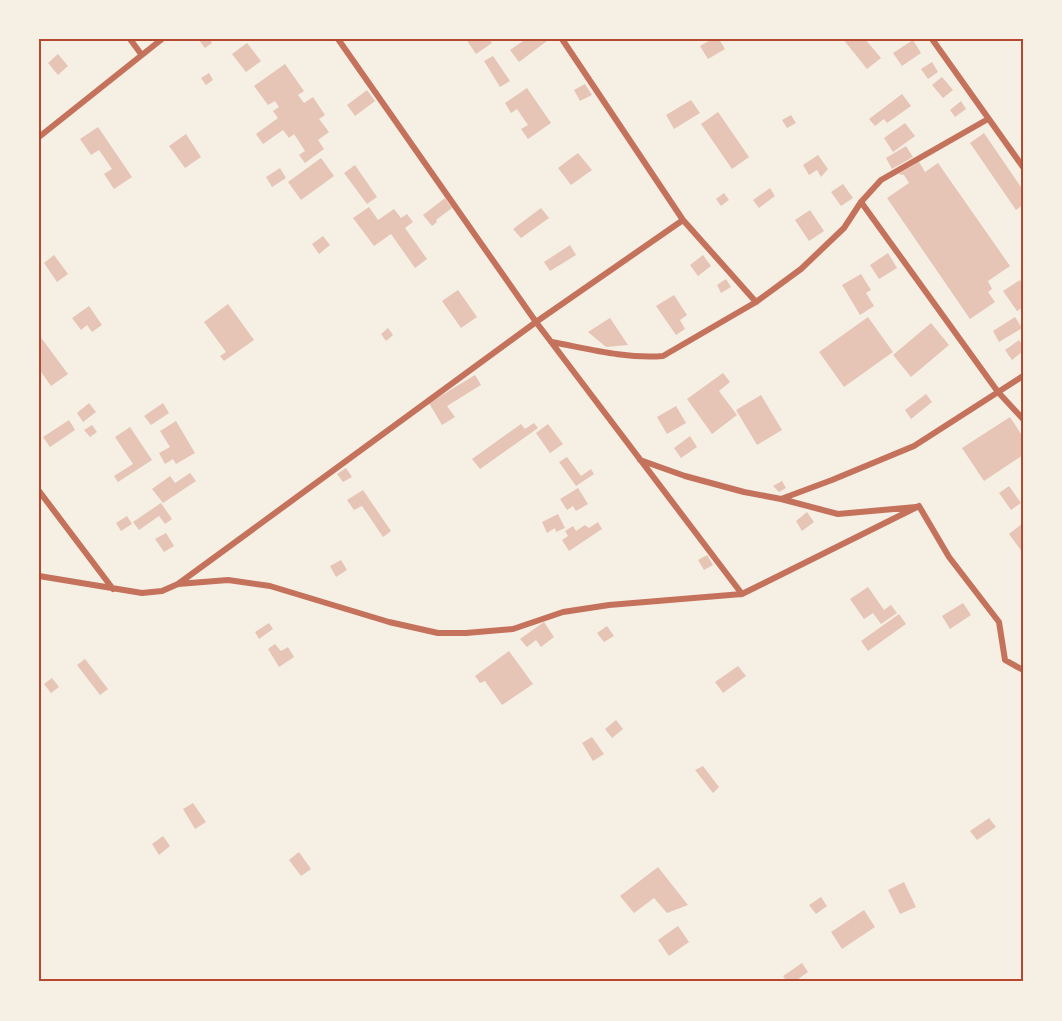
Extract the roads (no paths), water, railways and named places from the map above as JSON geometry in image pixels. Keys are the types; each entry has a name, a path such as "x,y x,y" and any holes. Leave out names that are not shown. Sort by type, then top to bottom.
{"street":[{"path":"130,39 141,54"},
{"path":"39,137 162,39"},
{"path":"338,39 536,322 742,594"},
{"path":"562,39 683,220 756,302"},
{"path":"932,39 1023,168"},
{"path":"552,342 629,356 663,356 756,302 801,269 844,228 861,202 881,180 988,119"},
{"path":"861,202 998,392 1023,419"},
{"path":"39,576 142,593 162,591 178,584 536,322 683,220"},
{"path":"780,499 914,446 1023,376"},
{"path":"639,460 685,476 838,514 919,506"},
{"path":"39,491 113,589"},
{"path":"178,584 228,580 270,586 389,622 438,633 466,633 513,628 563,612 609,605 742,594 919,506"},
{"path":"919,506 949,557 999,622 1005,660 1023,670"}]}
